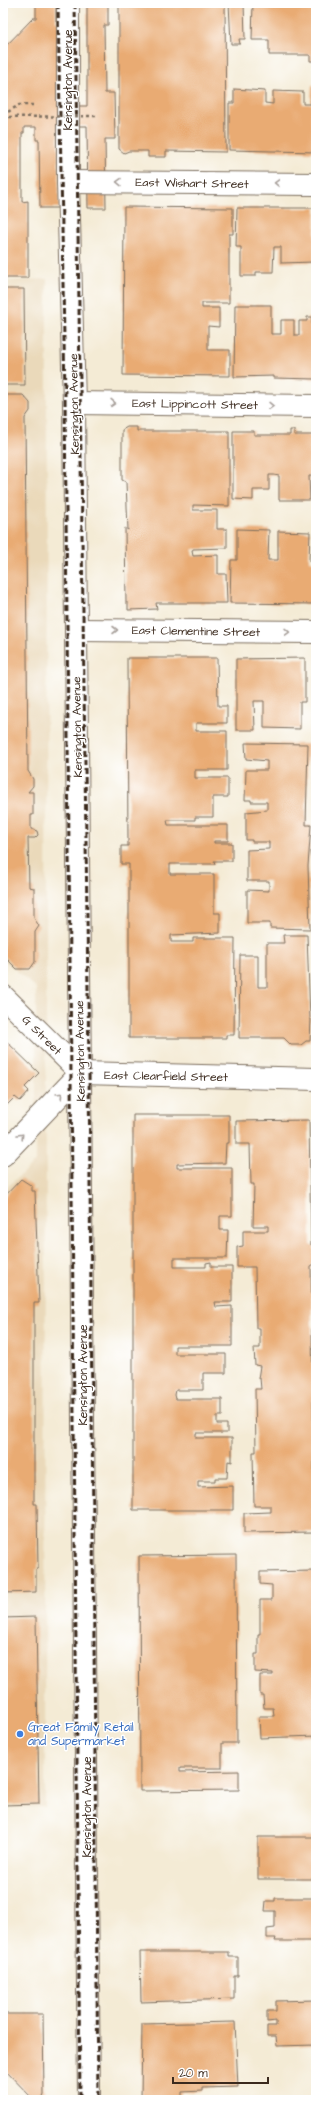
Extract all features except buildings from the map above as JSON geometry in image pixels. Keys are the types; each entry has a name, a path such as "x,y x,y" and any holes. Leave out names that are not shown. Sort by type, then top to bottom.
{"street":[{"name":"Kensington Avenue","path":"68,3 68,182 74,403 81,1073 89,2100"},
{"name":"East Wishart Street","path":"68,182 316,184"},
{"name":"East Lippincott Street","path":"74,403 316,406"},
{"name":"East Clementine Street","path":"76,630 316,632"},
{"name":"G Street","path":"3,996 81,1073"},
{"name":"East Clearfield Street","path":"81,1073 316,1079"},
{"path":"3,1155 81,1073"}],"path":[{"path":"3,116 18,105 33,105"},
{"path":"3,116 97,116"}],"shaded area":[{"path":"47,279 45,1807 3,1808 3,1191 36,1161 36,988 3,959 3,281"}],"railway":[{"path":"58,3 65,395 80,2100"},
{"path":"75,3 89,1069 98,2100"}],"place":[{"name":"Great Family Retail and Supermarket","path":"20,1734"}]}
